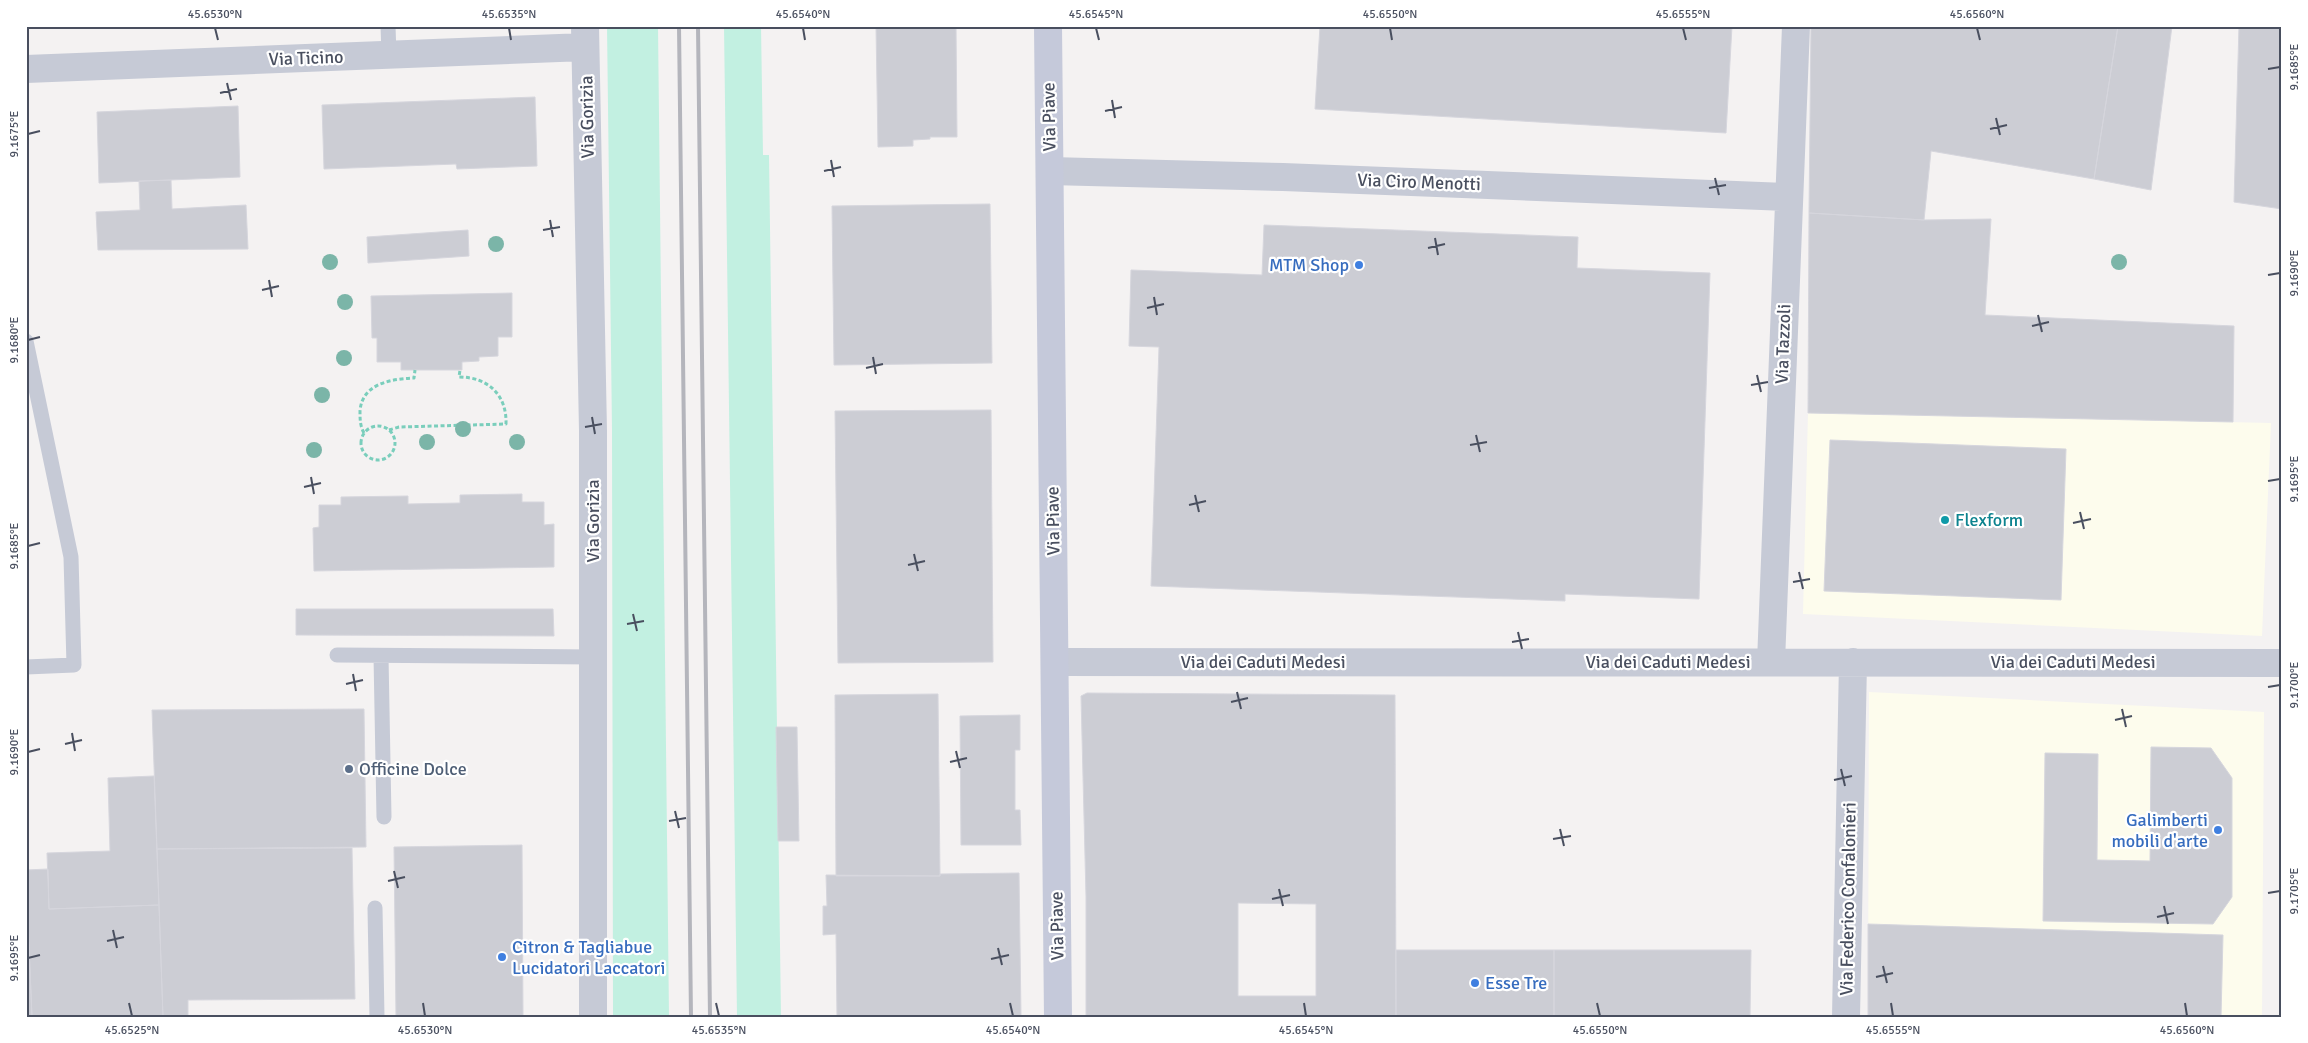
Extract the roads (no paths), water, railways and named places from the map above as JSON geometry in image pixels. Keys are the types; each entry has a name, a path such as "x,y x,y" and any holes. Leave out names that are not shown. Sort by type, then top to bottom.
{"street":[{"name":"Via Piave","path":"1048,26 1058,1017"},
{"name":"Via Tazzoli","path":"1771,662 1796,26"},
{"name":"Via Ticino","path":"26,69 389,55 585,36"},
{"name":"Via Gorizia","path":"585,36 593,421 594,1017"},
{"name":"Via Ciro Menotti","path":"1050,171 1283,177 1789,197"},
{"name":"Via dei Caduti Medesi","path":"1055,662 2282,663"},
{"name":"Via Federico Confalonieri","path":"1846,1017 1853,662"}],"lane":[{"path":"388,26 389,55"},
{"path":"26,341 71,557 74,665 26,667"},
{"path":"337,655 593,657"},
{"path":"381,656 384,817"},
{"path":"375,908 377,1017"}],"railway":[{"path":"679,26 691,1017"},
{"path":"698,26 710,1017"}],"place":[{"name":"MTM Shop","path":"1359,265"},
{"name":"Flexform","path":"1945,520"},
{"name":"Officine Dolce","path":"349,769"},
{"name":"Galimberti mobili d'arte","path":"2218,830"},
{"name":"Citron & Tagliabue Lucidatori Laccatori","path":"502,957"},
{"name":"Esse Tre","path":"1475,983"}]}
